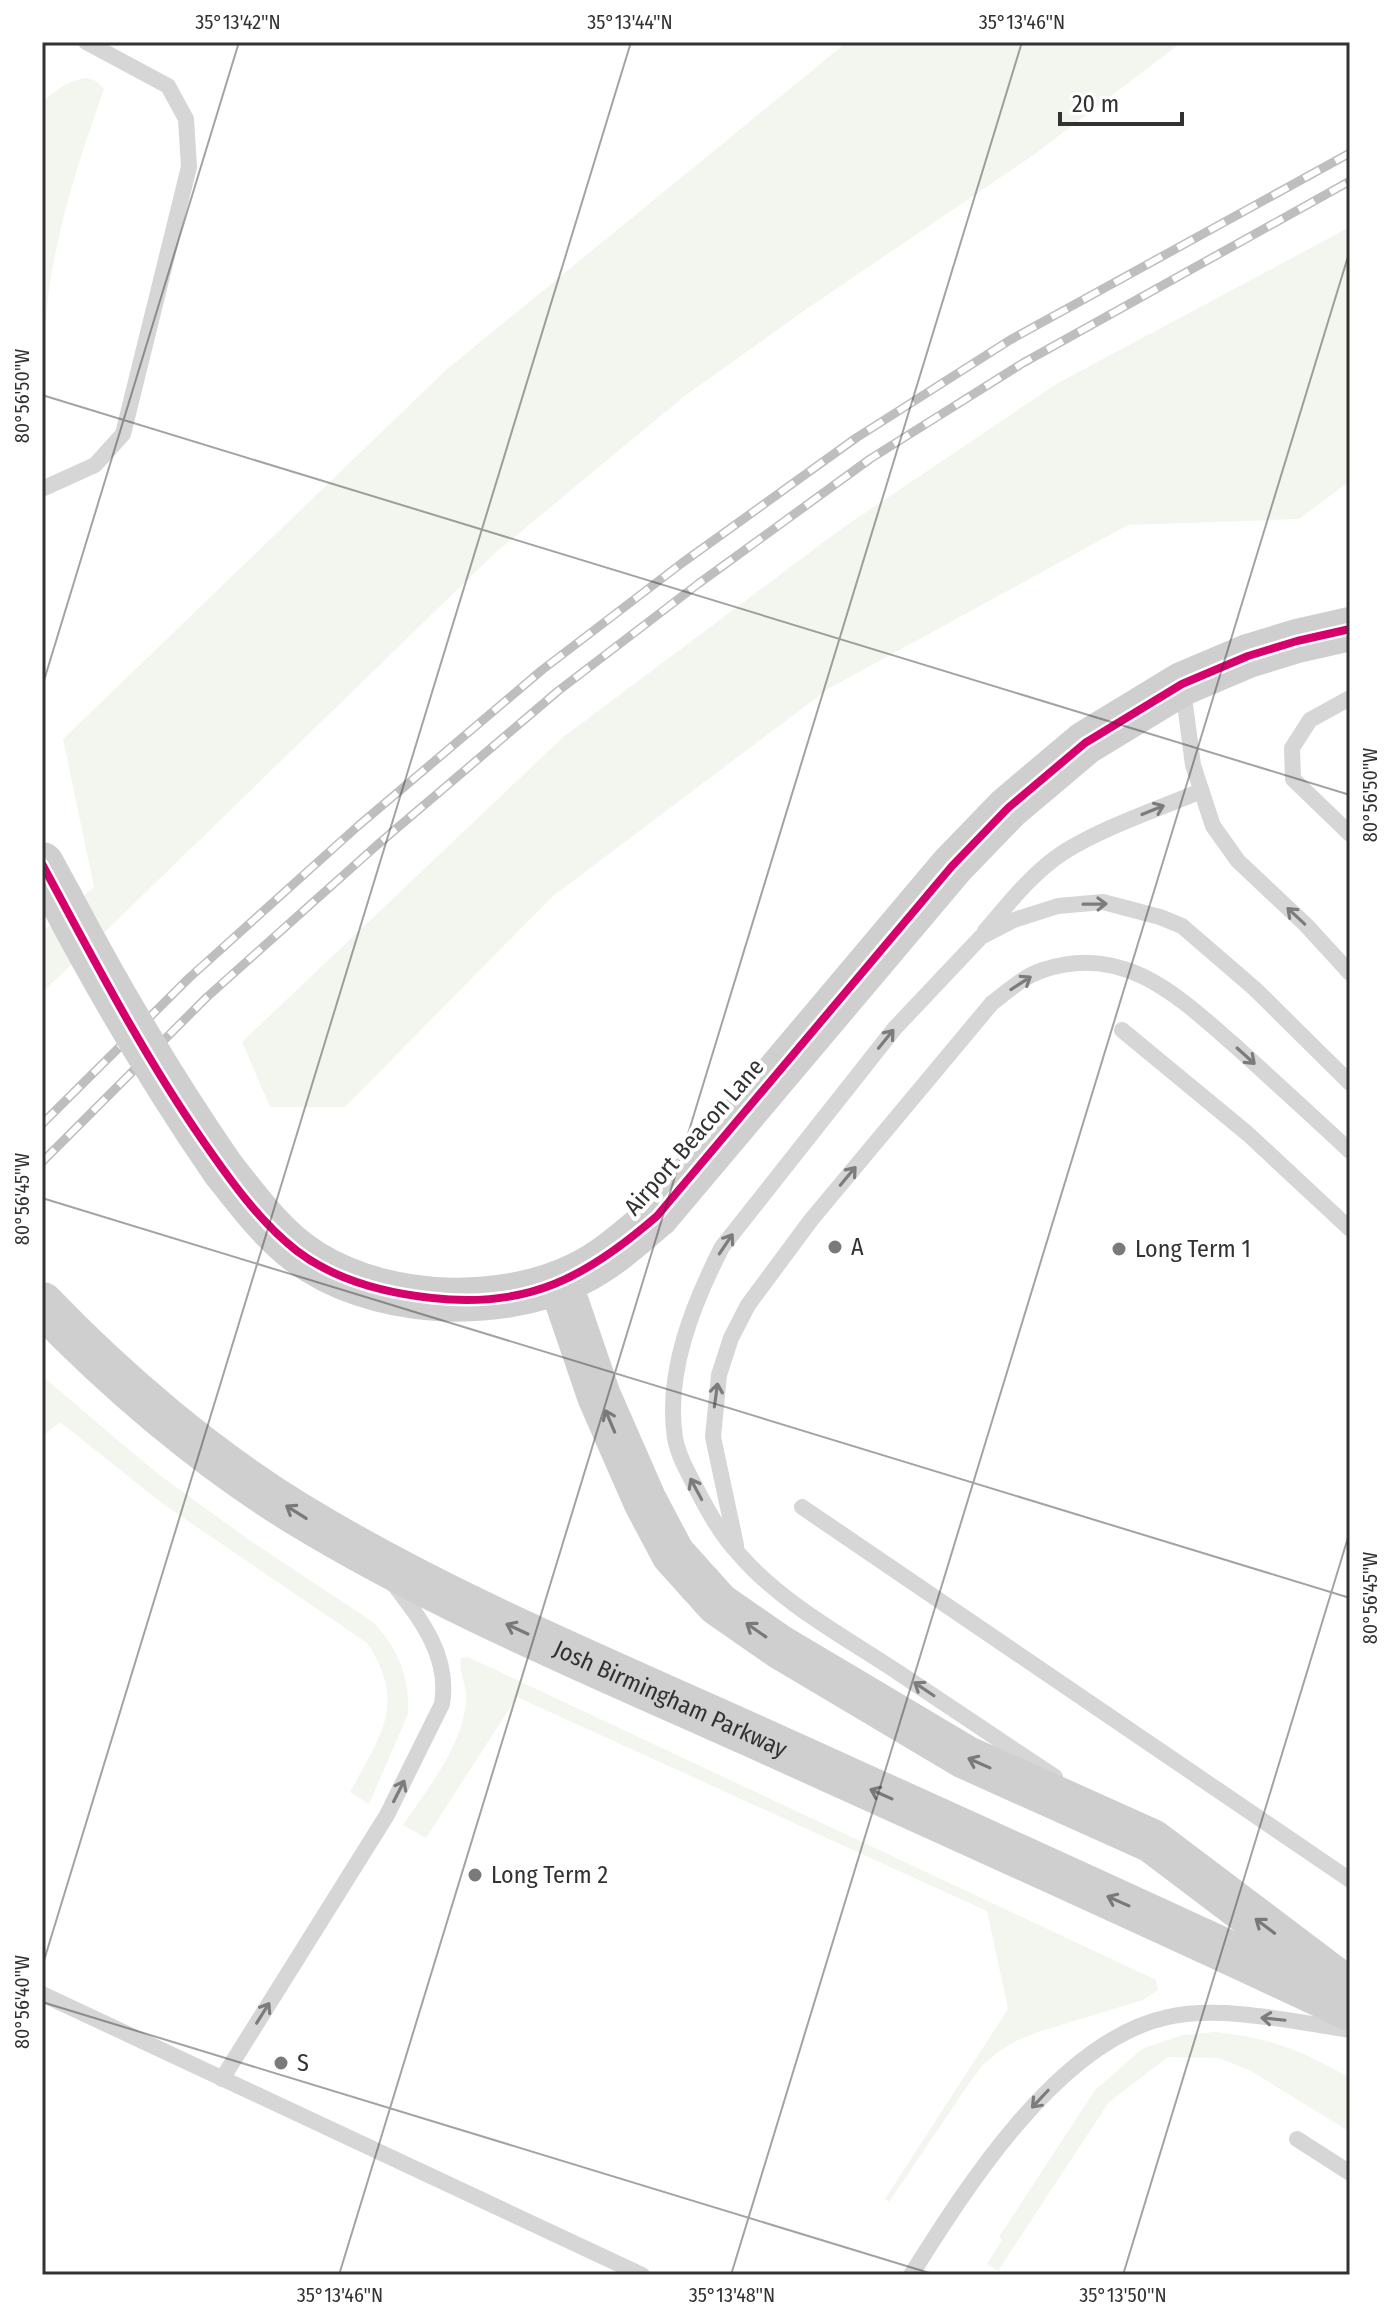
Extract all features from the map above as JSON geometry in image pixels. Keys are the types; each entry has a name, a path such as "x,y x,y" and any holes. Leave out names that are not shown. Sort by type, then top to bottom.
{"main road":[{"name":"Airport Beacon Lane","path":"51,882 113,996 179,1106 264,1221 298,1252 351,1280 412,1296 448,1300 492,1299 533,1292 604,1259 657,1216 952,866 1008,808 1085,743 1182,684 1248,656 1350,629"},
{"path":"560,1282 599,1396 645,1501 673,1554 718,1604 780,1647 965,1757 1152,1841 1350,1990"},
{"name":"Josh Birmingham Parkway","path":"42,1304 72,1336 172,1426 295,1512 424,1584 1175,1926 1350,2009"}],"lane":[{"path":"42,489 95,465 123,434 189,167 186,119 168,86 86,42"},
{"path":"1182,684 1193,765 1213,826 1238,861 1306,925 1350,973"},
{"path":"1350,698 1310,720 1292,748 1293,779 1350,834"},
{"path":"1152,1841 786,1598 738,1554 708,1512 687,1472 676,1442 673,1410 678,1367 690,1322 704,1283 722,1247 895,1028 981,937 1019,890 1064,852 1132,819 1201,791"},
{"path":"981,937 1014,920 1058,906 1103,902 1160,917 1194,934 1350,1083"},
{"path":"738,1554 713,1437 719,1375 731,1338 748,1305 811,1220 992,1003 1020,981 1043,970 1098,963 1147,976 1201,1016 1350,1151"},
{"path":"1122,1030 1248,1134 1350,1229"},
{"path":"802,1507 1350,1880"},
{"path":"222,2079 387,1815 442,1704 445,1688 442,1664 433,1640 391,1581 364,1551"},
{"path":"42,1994 642,2275"},
{"path":"911,2275 961,2198 1032,2107 1057,2080 1111,2038 1170,2016 1199,2014 1280,2019 1350,2030"},
{"path":"1297,2139 1350,2173"}],"shaded area":[{"path":"847,42 1182,42 1035,154 686,395 495,553 42,993 42,932 94,887 63,739 447,369"},
{"path":"87,78 104,89 68,201 49,287 44,350 46,453 42,455 42,103 63,86"},
{"path":"1350,227 1350,481 1299,519 1128,525 828,689 553,896 345,1107 270,1107 242,1042 562,738 841,529 1058,383"},
{"path":"42,1376 158,1474 252,1542 373,1622 382,1632 401,1664 407,1688 408,1714 369,1804 350,1792 379,1736 388,1702 386,1684 367,1643 163,1504 60,1422 42,1437"},
{"path":"468,1657 1156,1980 1158,1990 1143,2000 1038,2032 997,2053 968,2085 889,2202 885,2199 1008,2009 987,1911 517,1697 426,1838 403,1825 442,1766 458,1735 466,1696 461,1658"},
{"path":"1215,2032 1285,2047 1350,2078 1350,2132 1251,2071 1219,2058 1168,2057 1109,2102 998,2271 987,2264 1002,2240 999,2237 1095,2090 1142,2049 1182,2035"}],"railway":[{"path":"42,1124 189,978 358,826 542,670 682,563 856,438 1010,340 1350,153"},
{"path":"42,1162 207,997 376,846 558,691 698,584 870,459 1023,363 1350,181"}],"cycle path":[{"path":"42,864 159,1074 213,1156 283,1239 328,1270 361,1284 396,1293 466,1300 527,1293 580,1272 657,1216 952,866 1008,808 1085,743 1182,684 1248,656 1350,629"}],"place":[{"name":"A","path":"835,1247"},
{"name":"Long Term 1","path":"1119,1249"},
{"name":"Long Term 2","path":"475,1875"},
{"name":"S","path":"281,2063"}]}
